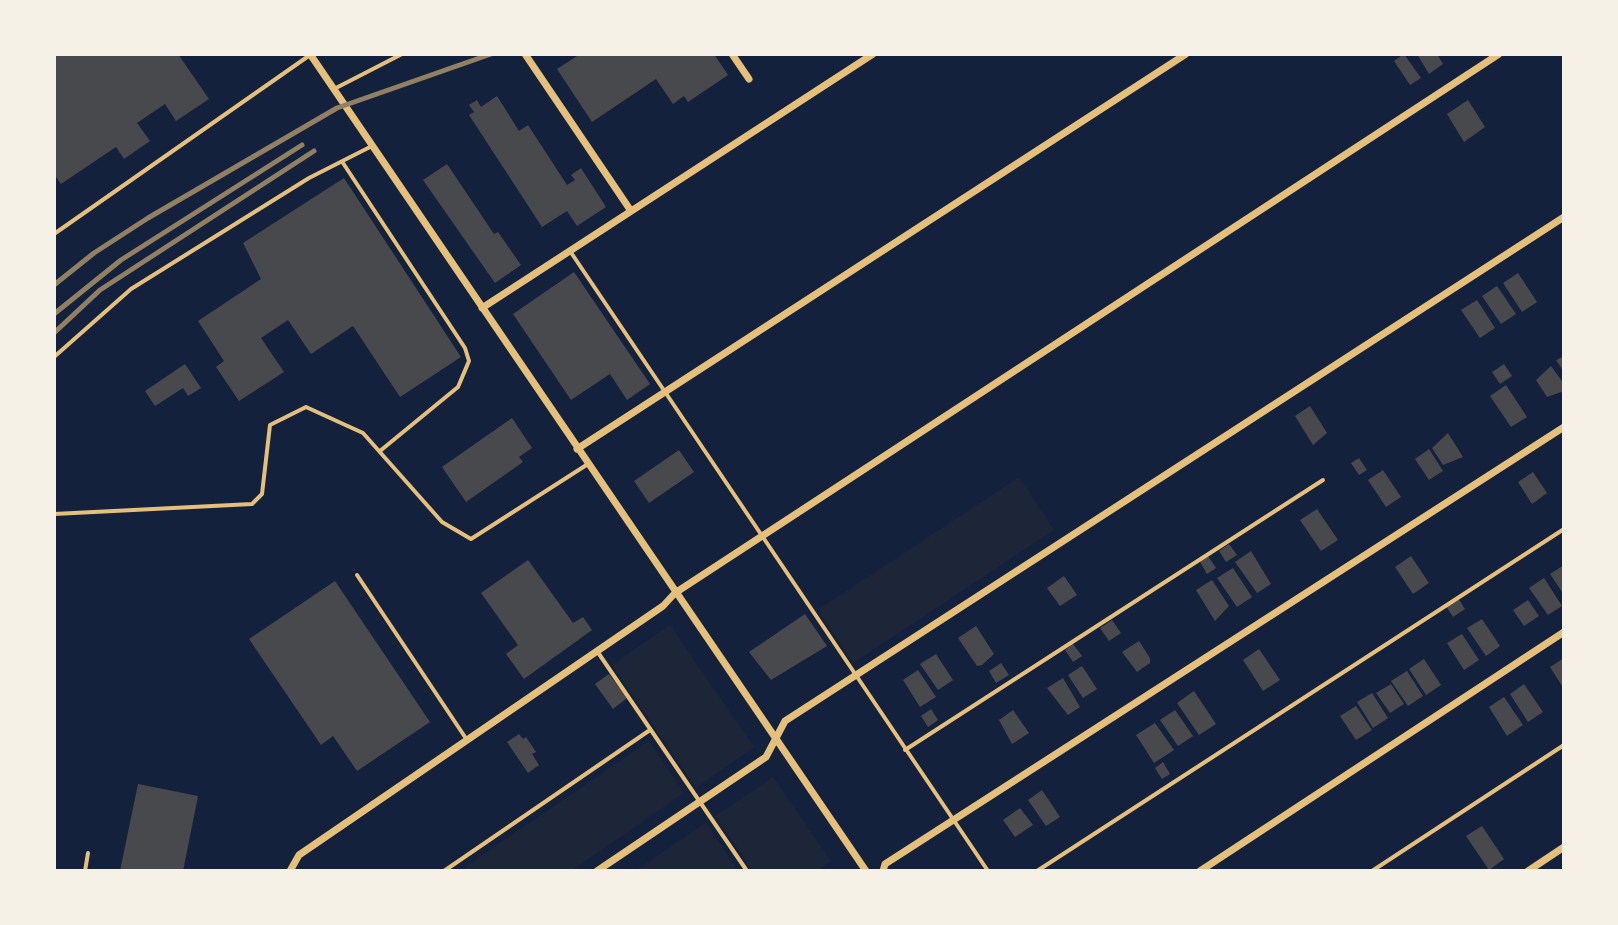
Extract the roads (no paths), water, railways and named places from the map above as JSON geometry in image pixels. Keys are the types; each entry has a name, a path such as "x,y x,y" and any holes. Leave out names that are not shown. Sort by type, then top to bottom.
{"street":[{"path":"310,54 866,871"},
{"path":"525,54 631,211"},
{"path":"732,54 749,79"},
{"path":"482,308 873,54"},
{"path":"577,449 1186,54"},
{"path":"290,871 299,855 663,606 675,593 1499,54"},
{"path":"597,871 766,757 785,721 1564,217"},
{"path":"883,871 885,864 1564,427"},
{"path":"1200,871 1564,632"},
{"path":"1528,871 1564,847"}],"lane":[{"path":"54,234 310,54"},
{"path":"334,89 402,54"},
{"path":"54,357 131,289 309,178 372,146"},
{"path":"343,163 465,348 469,361 458,387 380,451"},
{"path":"570,251 988,871"},
{"path":"54,514 252,504 262,494 270,425 306,407 363,433 442,522 471,539 588,464"},
{"path":"905,750 1323,480"},
{"path":"1037,871 1564,529"},
{"path":"357,575 467,740"},
{"path":"597,651 747,871"},
{"path":"444,871 651,730"},
{"path":"1372,871 1564,745"},
{"path":"85,871 88,853"}],"railway":[{"path":"54,285 94,253 148,218 337,108 491,54"},
{"path":"54,314 121,260 302,145"},
{"path":"54,333 100,290 314,151"}]}
